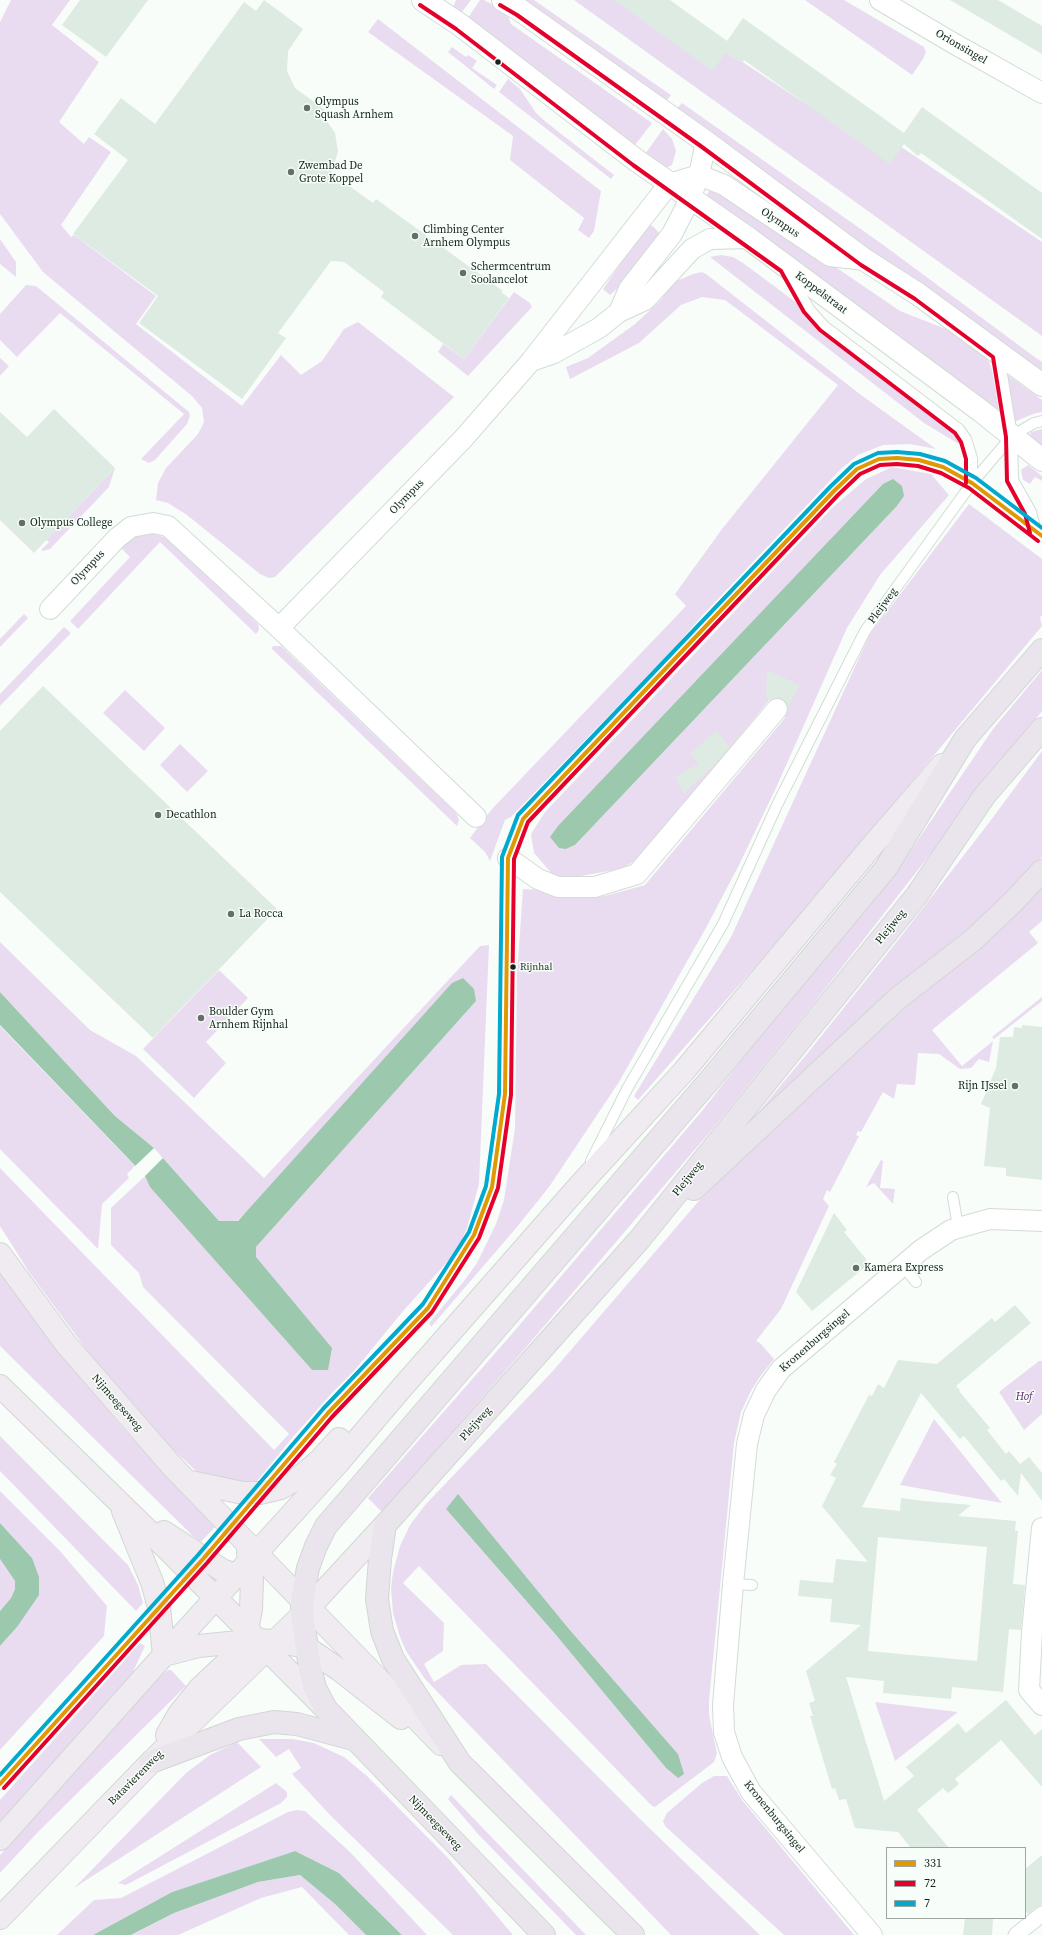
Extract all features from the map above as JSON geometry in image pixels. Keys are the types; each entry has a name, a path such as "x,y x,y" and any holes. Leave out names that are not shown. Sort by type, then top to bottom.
{"highway":[{"name":"Pleijweg","path":"302,1600 308,1568 316,1546 326,1526 708,1082 886,868 965,739 1042,650"},
{"name":"Pleijweg","path":"385,1525 639,1240 917,895 985,795 1042,729"},
{"path":"639,1240 897,999 973,940 1014,901 1042,871"},
{"name":"Nijmeegseweg","path":"385,1525 380,1559 377,1599 382,1631 393,1659 460,1763 632,1935"},
{"name":"Nijmeegseweg","path":"302,1600 306,1647 315,1688 326,1709 544,1935"},
{"path":"151,1762 239,1729 274,1722 297,1724 354,1739"}],"main road":[{"name":"Pleijweg","path":"245,1557 338,1463 399,1390 579,1186 684,1070 866,853 965,739"},
{"name":"Nijmeegseweg","path":"0,1254 66,1344 186,1481 245,1557 302,1600 390,1689 460,1763"},
{"name":"Nijmeegseweg","path":"0,1386 120,1502 197,1566 216,1599 259,1640 326,1709"},
{"path":"186,1481 243,1493 260,1493 281,1488 298,1478 320,1461 343,1436 399,1390"},
{"path":"120,1502 146,1564 159,1607 164,1655"},
{"name":"Pleijweg","path":"302,1600 330,1585 385,1525"},
{"name":"Nijmeegseweg","path":"197,1566 222,1570 245,1557"},
{"path":"0,1839 216,1599 245,1557"},
{"path":"245,1557 251,1609 259,1640"},
{"name":"Batavierenweg","path":"0,1918 151,1762 259,1640 302,1600"},
{"path":"164,1655 199,1646 259,1640 306,1647 341,1671 460,1763"}],"street":[{"path":"503,0 520,10 706,142 865,260 918,294 1042,385"},
{"name":"Orionsingel","path":"880,0 1042,93"},
{"name":"Koppelstraat","path":"434,3 459,24 636,160 748,238 1042,460"},
{"name":"Olympus","path":"619,312 629,289 672,234 690,199 699,175 706,142"},
{"path":"669,184 699,175"},
{"name":"Olympus","path":"699,175 724,185 830,256 865,260"},
{"name":"Olympus","path":"278,628 463,439 531,361 669,184"},
{"name":"Olympus","path":"531,361 554,353 599,328 619,312 645,300 692,249 710,239 748,238"},
{"path":"576,303 599,328"},
{"name":"Olympus","path":"50,609 117,538 131,527 153,523 168,526 278,628 476,818"},
{"path":"508,858 538,879 558,887 595,888 637,874 777,709"},
{"name":"Kronenburgsingel","path":"872,1935 751,1792 732,1756 724,1732 723,1705 742,1585 747,1444 754,1415 766,1390 781,1369 922,1250 951,1230 990,1219 1042,1221"},
{"path":"1042,1528 1032,1632 1030,1690 1042,1705"},
{"path":"1016,1935 1042,1914"}],"lane":[{"path":"786,267 809,309 824,326 959,429 966,439 972,458 972,483"},
{"path":"999,354 1012,436 1013,480 1031,512 1039,534"},
{"name":"Pleijweg","path":"579,1186 627,1089 723,924 777,805 865,631 972,483 1012,436 1034,423 1042,421"},
{"path":"0,1784 197,1566 245,1557 260,1493 328,1413 428,1308 474,1235 492,1187 504,1094 508,858 524,819 834,491 857,469 879,459 897,458 920,460 943,467 972,483 1039,534"},
{"path":"953,1197 958,1227"},
{"path":"903,1266 916,1282"}],"green space":[{"path":"11,0 70,0 52,25 99,62 59,122 84,144 89,137 111,152 61,225 71,237 74,235 156,296 136,324 242,406 281,355 301,375 322,361 344,329 358,322 454,397 275,577 269,578 260,574 187,515 168,503 156,500 158,483 166,468 198,434 204,422 202,408 192,396 43,272 0,214 0,22"},
{"path":"456,0 471,0 459,16 452,9"},
{"path":"480,0 484,0 507,13 511,24 652,123 635,145 466,21"},
{"path":"515,0 534,0 671,95 664,104"},
{"path":"574,0 615,0 726,51 883,155 894,142 1042,242 1042,336"},
{"path":"805,0 844,0 924,47 926,52 923,59 912,75"},
{"path":"378,19 601,191 594,231 589,238 578,230 584,218 510,160 513,136 368,32"},
{"path":"452,47 466,57 468,55 477,61 472,68 497,85 494,89 448,52"},
{"path":"508,79 520,89 536,113 614,175 611,179 499,92"},
{"path":"682,103 882,244 1042,362 1042,372 674,112"},
{"path":"663,129 672,139 676,151 672,165 666,168 645,154"},
{"path":"712,187 790,236 900,311 946,329 985,357 992,370 999,409 996,410 706,196"},
{"path":"649,223 663,236 625,282 610,295 603,289"},
{"path":"0,239 16,262 16,277 0,264"},
{"path":"721,255 733,257 743,263 797,303 819,332 953,429 963,444 962,446 924,423 710,257"},
{"path":"702,272 861,395 936,449 910,444 883,445 858,455 842,468 701,617 677,645 511,817 505,820 490,861 485,852 470,838 492,809 686,606 675,594 722,529 838,385 725,300 702,297 681,305 639,343 570,379 566,367 588,358 635,324 659,302 674,282"},
{"path":"26,285 36,286 189,412 190,416 187,424 155,460 149,463 141,459 184,414 60,313 17,357 0,340 0,314"},
{"path":"514,292 530,303 532,307 468,376 438,352 443,344 464,359"},
{"path":"0,358 9,366 0,376"},
{"path":"1006,374 1042,400 1042,412 1014,422"},
{"path":"1042,429 1042,447 1030,435 1031,432"},
{"path":"1028,465 1042,476 1042,481 1035,477 1030,484 1023,480 1021,470"},
{"path":"892,467 931,474 949,495 880,575 847,628 776,788 739,865 707,926 619,1082 549,1187 517,1227 431,1327 429,1323 477,1263 496,1224 504,1200 515,1128 517,975 523,889 540,890 564,898 605,896 645,885 785,718 771,698 639,859 620,869 570,878 554,876 534,853 531,834 545,812 832,508 866,479","holes":["904,496 897,506 575,845 566,849"]},
{"path":"115,468 109,487 50,549 43,551 41,550 49,542 46,540"},
{"path":"969,504 1042,559 1042,616 1040,617 1042,626 792,925 638,1100 634,1096 731,937 870,634"},
{"path":"151,533 167,538 258,624 259,630 256,634 160,542 78,629 70,621 130,557 120,547 136,536"},
{"path":"24,614 28,618 0,647 0,639"},
{"path":"64,627 71,633 0,706 0,694"},
{"path":"274,646 281,646 456,813 459,820 457,826 271,648"},
{"path":"1042,670 1042,711 815,1002 715,1126 522,1352 382,1512 368,1498 511,1335 702,1111 799,986 903,862 993,729"},
{"path":"125,690 165,728 144,751 103,713"},
{"path":"180,744 208,771 187,792 160,765"},
{"path":"1042,751 1042,857 1006,897 736,1139 806,1055 898,940 988,824"},
{"path":"1042,887 1042,921 1029,932 1038,943 932,1030 962,1066 993,1041 989,1062 979,1059 971,1068 960,1069 939,1054 918,1053 915,1085 897,1084 894,1099 883,1092 861,1132 858,1131 856,1135 859,1136 830,1192 827,1190 823,1199 829,1206 781,1309 756,1341 760,1343 774,1359 759,1378 741,1412 734,1443 709,1701 709,1715 717,1753 714,1762 655,1807 652,1806 419,1566 403,1583 444,1623 443,1651 424,1664 434,1682 461,1665 486,1664 639,1818 760,1935 671,1935 425,1679 406,1651 393,1613 391,1588 393,1572 400,1546 410,1525 425,1505 552,1372 697,1203 867,1034 1011,915","holes":["458,1495 569,1629 678,1754 678,1778 666,1768 556,1635 446,1509"]},
{"path":"0,942 90,1030 136,1056 264,1178 480,946 489,945 479,1184 467,1228 458,1250 404,1310 354,1371 332,1393 293,1437 253,1486 211,1478 196,1471 167,1444 109,1380 29,1272 0,1226 0,1168 274,1450 289,1434 143,1287 139,1273 111,1245 111,1208 145,1176 151,1187 312,1370 328,1370 255,1257 256,1247 476,1001 237,1221 219,1221 154,1148 115,1116 0,992"},
{"name":"Boulder Gym Arnhem Rijnhal","path":"219,970 248,998 206,1042 226,1063 194,1098 143,1049"},
{"path":"1042,997 1042,1001 994,1039 992,1037"},
{"path":"0,1026 135,1166 127,1174 129,1178 102,1204 98,1249 0,1149"},
{"path":"881,1160 883,1161 880,1188 895,1189 893,1204 874,1183 866,1187"},
{"path":"0,1264 68,1358 120,1425 215,1527 200,1543 0,1346"},
{"name":"Hof","path":"1039,1361 1042,1361 1042,1414 1024,1430 999,1392"},
{"path":"934,1419 1002,1503 900,1485"},
{"path":"0,1436 128,1565 138,1585 143,1603 136,1611 0,1471"},
{"path":"0,1491 60,1551 107,1606 104,1636 0,1750 0,1646 17,1627 32,1558 0,1523"},
{"path":"0,1559 15,1581 15,1589 11,1598 0,1611"},
{"path":"140,1643 145,1646 132,1674 0,1824 0,1800"},
{"path":"168,1670 171,1670 186,1686 38,1832 0,1873 0,1855 152,1684"},
{"path":"875,1702 958,1712 895,1761"},
{"path":"259,1739 293,1739 314,1743 344,1757 367,1776 449,1859 513,1935 453,1935 330,1815 292,1774 301,1768 289,1749 276,1757"},
{"path":"237,1742 261,1767 74,1888 186,1773 210,1755"},
{"path":"714,1776 727,1776 742,1800 854,1935 784,1935 665,1826 663,1821 667,1813 702,1783"},
{"path":"276,1783 287,1792 287,1797 281,1803 126,1885 118,1883"},
{"path":"451,1795 586,1935 576,1935 478,1834 448,1799"},
{"path":"297,1810 305,1811 350,1852 427,1935 402,1935 339,1873 295,1851 172,1892 93,1935 57,1935 94,1900 121,1898 288,1812"},
{"path":"300,1875 335,1904 366,1935 349,1935 302,1887 261,1898 178,1935 132,1935 174,1913 258,1882"}],"shaded area":[{"path":"893,479 902,486 904,496 897,506 575,845 566,849 559,848 550,837 558,826 883,484"},
{"path":"463,978 474,989 476,1001 256,1247 256,1257 332,1348 328,1370 312,1370 150,1187 145,1176 0,1025 0,992 115,1116 154,1148 219,1221 238,1221 452,983"},
{"path":"458,1494 569,1629 678,1754 684,1774 678,1778 666,1768 556,1635 446,1509"},
{"path":"0,1523 32,1558 39,1577 39,1595 17,1627 0,1646 0,1611 11,1598 15,1589 15,1581 0,1559"},
{"path":"295,1851 339,1873 402,1935 366,1935 335,1904 300,1875 258,1882 174,1913 131,1935 93,1935 172,1892"}],"pier":[{"path":"154,1148 163,1158 143,1178 133,1168"}],"building":[{"path":"80,0 148,0 106,57 62,25"},
{"path":"264,0 303,29 288,51 287,71 295,88 325,110 322,114 335,133 338,152 331,173 373,203 376,199 503,291 501,292 509,298 464,359 381,297 384,292 344,262 331,261 278,333 286,338 242,399 139,323 158,296 73,234 128,160 94,134 121,98 155,124 244,2 256,11"},
{"path":"614,0 670,0 727,41 743,18 904,133 922,107 1042,193 1042,239 921,153 918,156 904,144 890,164 744,60 742,63 725,53 713,71"},
{"path":"950,0 998,0 1042,26 1042,54"},
{"path":"54,409 115,468 34,553 0,520 0,412 27,437"},
{"path":"767,670 799,685 788,708 785,701 779,698 771,700 766,697"},
{"path":"43,686 277,909 153,1038 0,892 0,731"},
{"path":"716,731 730,747 716,763 684,793 675,777 699,764 690,754"},
{"name":"Rijn IJssel","path":"1022,1025 1042,1027 1042,1180 1006,1176 1006,1168 984,1166 990,1108 981,1104 996,1068 1000,1037 1013,1037 1014,1027 1022,1028"},
{"path":"834,1213 847,1230 844,1232 866,1259 865,1267 812,1311 796,1292"},
{"path":"1015,1305 1031,1323 956,1386 990,1428 987,1430 1006,1454 1009,1451 1020,1464 1029,1457 1042,1473 1042,1501 1021,1473 1018,1496 1004,1479 1001,1481 964,1436 960,1439 921,1393 862,1507 900,1511 901,1498 971,1505 958,1516 1016,1521 1015,1531 1018,1531 1013,1584 1025,1585 1021,1630 1009,1629 1003,1692 952,1687 951,1699 883,1693 884,1681 846,1677 884,1801 914,1776 906,1767 958,1723 966,1733 1006,1700 1035,1735 1042,1729 1042,1787 1001,1740 955,1779 959,1784 948,1793 943,1788 917,1810 948,1847 910,1847 898,1832 855,1828 846,1799 839,1800 835,1788 832,1789 810,1716 813,1716 809,1703 815,1701 806,1671 861,1625 830,1622 832,1599 798,1596 800,1580 833,1583 836,1559 868,1562 822,1506 836,1478 830,1475 837,1464 834,1462 869,1395 872,1396 878,1384 884,1388 898,1360 937,1364 992,1318 995,1322","holes":["878,1537 987,1547 977,1661 868,1651"]},
{"path":"1042,1855 1042,1905 1028,1914 1026,1912 1026,1868"},
{"path":"965,1919 993,1919 992,1935 963,1935"}],"transit line":[{"name":"72","path":"420,5 456,29 633,165 781,271 804,312 820,330 955,433 961,442 966,459 966,483"},
{"name":"72","path":"500,5 517,15 702,147 861,265 915,299 993,357 1006,437 1007,481 1025,514 1030,533"},
{"name":"7","path":"0,1775 198,1555 323,1409 423,1304 469,1232 486,1186 499,1094 502,857 518,815 830,487 854,464 878,453 897,452 920,454 945,461 976,478 1042,528"},
{"name":"331","path":"0,1784 203,1559 328,1413 428,1308 474,1235 492,1187 505,1094 508,858 523,819 834,491 857,469 879,459 897,458 919,460 943,467 972,483 1042,536"},
{"name":"72","path":"4,1788 207,1563 332,1417 432,1312 479,1238 498,1188 511,1095 514,859 528,822 838,495 860,474 880,465 897,464 918,466 941,473 969,488 1038,541"}],"place":[{"name":"Olympus Squash Arnhem","path":"307,108"},
{"name":"Zwembad De Grote Koppel","path":"291,172"},
{"name":"Climbing Center Arnhem Olympus","path":"415,236"},
{"name":"Schermcentrum Soolancelot","path":"463,273"},
{"name":"Olympus College","path":"22,523"},
{"name":"Decathlon","path":"158,815"},
{"name":"La Rocca","path":"231,914"},
{"name":"Rijnhal","path":"513,967"},
{"name":"Boulder Gym Arnhem Rijnhal","path":"201,1018"},
{"name":"Rijn IJssel","path":"1015,1086"},
{"name":"Kamera Express","path":"856,1268"}]}
